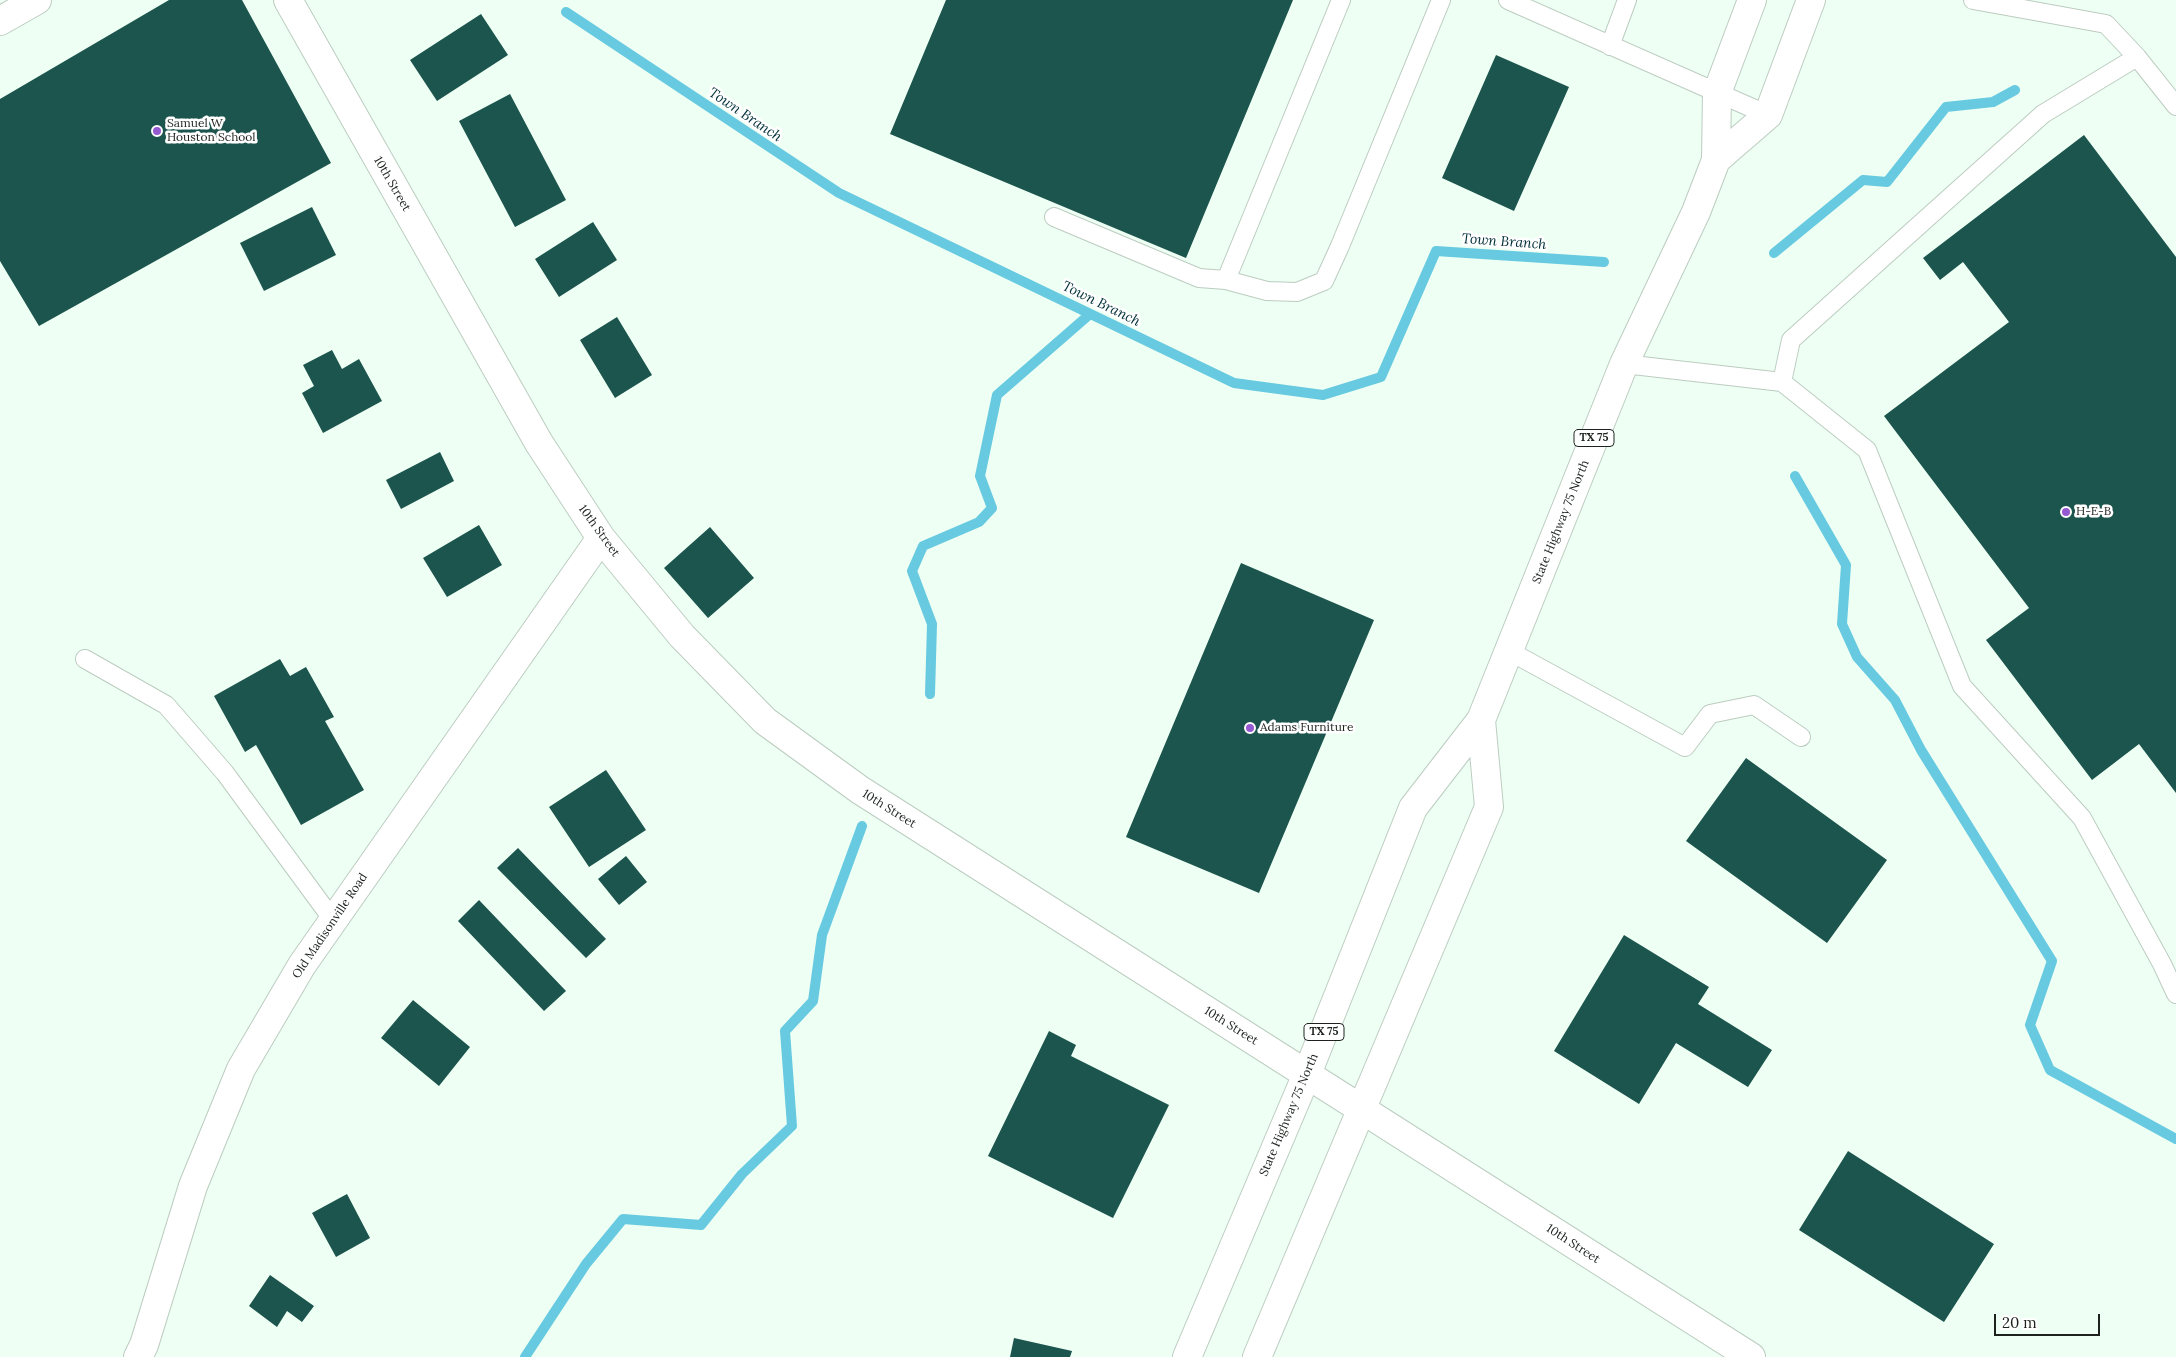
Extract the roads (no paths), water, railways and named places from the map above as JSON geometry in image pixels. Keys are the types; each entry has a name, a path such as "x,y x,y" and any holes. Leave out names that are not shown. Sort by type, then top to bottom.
{"street":[{"path":"0,21 37,0"},
{"name":"10th Street","path":"288,0 539,443 601,538 682,636 765,721 860,790 1751,1357"},
{"name":"State Highway 75 North","path":"1187,1357 1307,1074 1413,808 1480,720 1624,364 1696,212 1716,160 1716,93 1752,0"},
{"name":"State Highway 75 North","path":"1716,160 1768,115 1811,0"},
{"name":"Old Madisonville Road","path":"138,1357 144,1345 193,1186 241,1069 302,965 601,538"},
{"name":"State Highway 75 North","path":"1257,1357 1489,807 1480,720"}],"lane":[{"path":"1226,280 1341,0"},
{"path":"1054,218 1199,278 1226,280 1266,291 1297,292 1324,281 1441,0"},
{"path":"1508,0 1768,115"},
{"path":"1610,46 1627,0"},
{"path":"1973,0 2106,24 2137,57 2176,106"},
{"path":"1782,382 1791,340 2043,114 2137,57"},
{"path":"1624,364 1782,382 1867,450 1962,686 2082,818 2162,964 2176,994"},
{"path":"1509,651 1685,748 1710,714 1754,705 1801,738"},
{"path":"85,659 166,705 225,773 333,920"}],"waterway":[{"name":"Town Branch","path":"566,12 839,193 1234,383 1323,395 1381,377 1436,251 1604,262"},
{"name":"Town Branch","path":"1774,253 1863,180 1887,182 1946,107 1993,102 2015,90"},
{"path":"930,694 932,624 912,571 923,546 979,522 992,508 980,476 997,395 1090,314"},
{"path":"1795,476 1846,565 1842,624 1857,657 1895,700 1921,750 2052,961 2030,1025 2050,1070 2176,1139"},
{"path":"525,1357 586,1264 623,1219 701,1225 742,1174 792,1126 785,1031 813,1001 822,935 862,826"}],"place":[{"name":"Samuel W Houston School","path":"157,131"},
{"name":"H-E-B","path":"2066,512"},
{"name":"Adams Furniture","path":"1250,728"}]}
